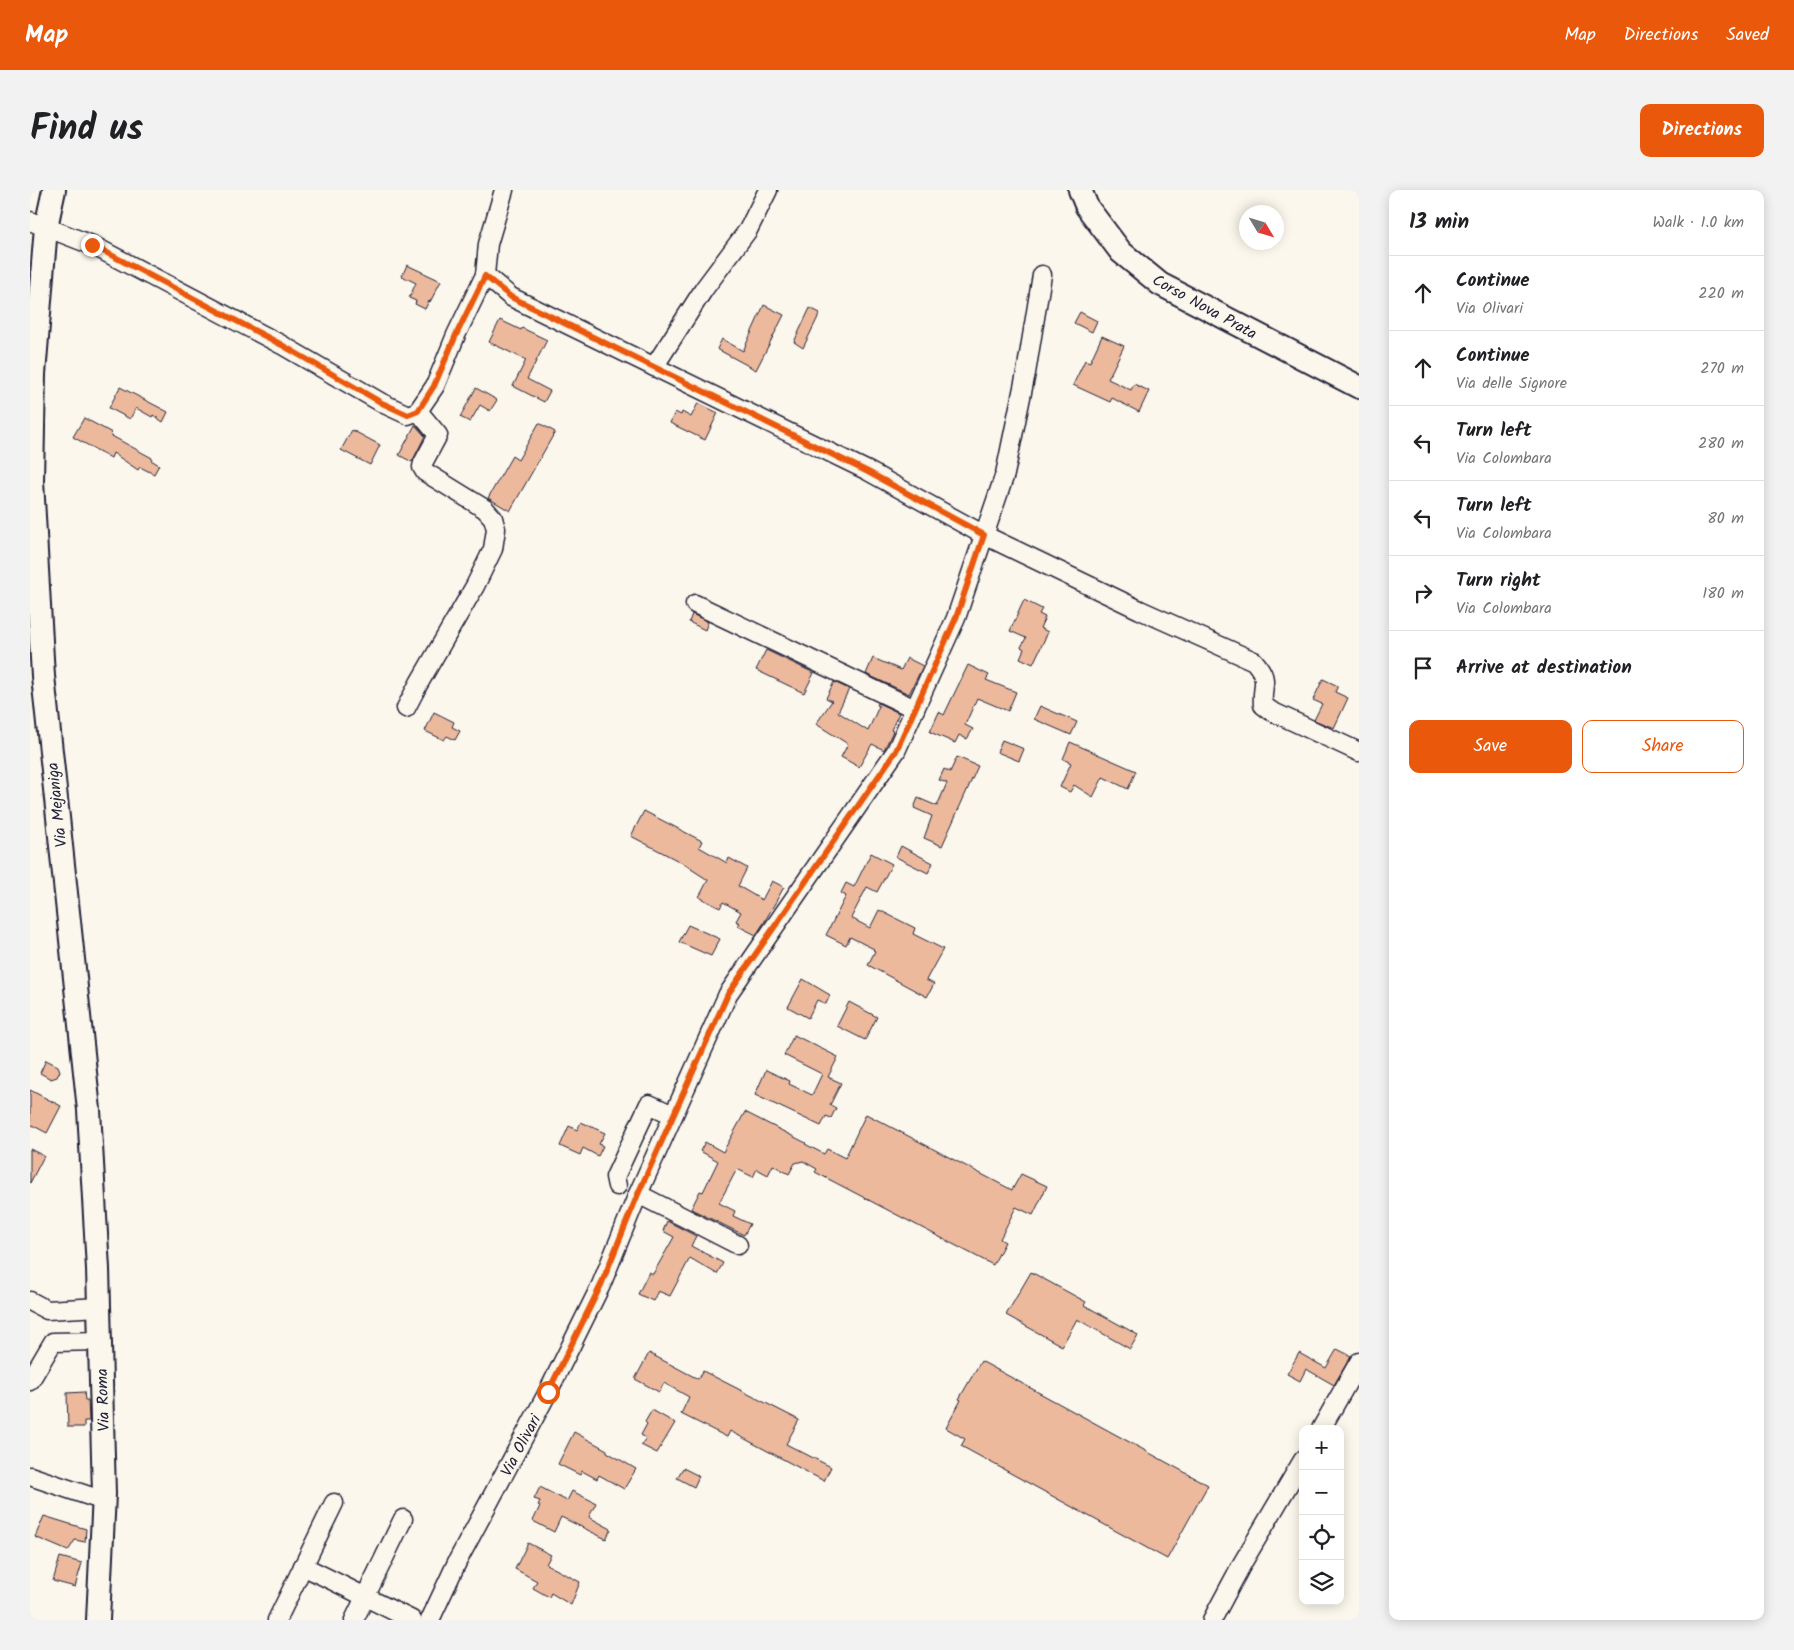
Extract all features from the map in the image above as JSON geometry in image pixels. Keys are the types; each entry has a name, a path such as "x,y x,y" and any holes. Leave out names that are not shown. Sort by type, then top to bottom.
{"main road":[{"name":"Via Mejaniga","path":"54,190 38,224 32,481 43,676 90,1110 93,1180"},
{"name":"Corso Nova Prata","path":"1080,190 1086,207 1122,252 1160,284 1359,387"},
{"name":"Via Roma","path":"93,1180 99,1307 104,1501 98,1620"}],"street":[{"path":"38,224 92,245 282,345 382,403 408,415 418,411 434,386 485,276 488,244 504,190"},
{"path":"654,367 704,289 748,230 768,190"},
{"name":"Via Olivari","path":"430,1620 458,1560 548,1392 597,1294 638,1194 728,994 896,751 956,618 1005,474 1026,373 1042,275"},
{"path":"485,276 511,297 868,472 984,535 1140,610 1254,661 1262,671 1266,683 1262,695 1263,705 1271,711 1359,752"},
{"path":"406,708 475,586 493,549 496,529 493,518 485,509 425,472 422,467 423,463 438,435 418,411"},
{"path":"695,604 915,709"},
{"path":"617,1186 616,1177 649,1104 673,1115"},
{"path":"638,1194 738,1245"},
{"path":"30,1301 46,1310 99,1307"},
{"path":"30,1381 53,1342 100,1341"},
{"path":"1323,1425 1359,1362"},
{"path":"1212,1620 1243,1562 1299,1467"},
{"path":"30,1476 104,1501"},
{"path":"277,1620 334,1503"},
{"path":"354,1620 403,1519"},
{"path":"303,1566 412,1620"}],"building":[{"path":"407,265 441,281 425,309 415,304 416,301 409,298 416,283 402,276"},
{"path":"764,305 784,315 756,370 717,349 722,339 743,351"},
{"path":"810,308 820,313 803,348 794,342"},
{"path":"1080,312 1097,321 1092,332 1074,323"},
{"path":"500,320 547,340 527,379 550,391 544,402 513,386 526,360 489,342"},
{"path":"1102,336 1124,346 1108,379 1131,390 1134,384 1149,391 1139,412 1112,398 1110,402 1073,385 1085,360 1090,362"},
{"path":"120,387 168,412 163,422 153,415 152,417 136,408 130,419 109,408"},
{"path":"476,388 497,400 490,411 480,405 470,422 460,417"},
{"path":"698,403 718,413 705,440 670,423 675,412 681,415 682,412 691,417"},
{"path":"84,418 152,458 151,460 159,465 154,474 140,467 138,470 113,453 111,458 73,437"},
{"path":"539,423 555,432 510,511 488,498 512,456 518,460"},
{"path":"415,425 425,436 412,462 399,455"},
{"path":"352,430 380,445 370,465 341,450"},
{"path":"1024,600 1042,609 1039,614 1045,617 1040,628 1048,632 1033,664 1020,658 1024,649 1021,647 1026,638 1010,631"},
{"path":"692,614 708,622 705,630 689,622"},
{"path":"766,650 814,673 804,693 756,670"},
{"path":"873,658 901,670 907,658 923,666 909,694 866,674"},
{"path":"968,665 989,675 986,680 1016,692 1008,711 977,698 965,725 973,729 967,739 959,735 955,743 930,732 939,712 944,715"},
{"path":"1323,679 1338,686 1335,692 1348,698 1334,728 1314,720 1322,704 1313,700"},
{"path":"834,682 849,689 838,712 868,731 879,706 877,705 878,703 899,713 884,750 872,744 859,767 841,757 848,744 816,724 832,701 826,698"},
{"path":"1040,706 1077,722 1071,735 1034,719"},
{"path":"434,712 454,722 452,727 460,731 455,740 447,736 444,740 425,731"},
{"path":"1002,740 1024,749 1019,761 997,752"},
{"path":"1070,742 1136,771 1128,789 1103,777 1093,797 1074,785 1070,792 1060,787 1071,763 1063,759"},
{"path":"957,757 978,766 942,846 924,838 932,816 914,808 918,798 937,806 947,783 939,780 944,769 950,772"},
{"path":"644,811 702,841 699,847 727,863 729,858 747,868 738,886 762,900 772,881 784,887 756,935 738,926 740,923 736,921 741,912 723,902 720,908 699,897 708,880 692,868 631,836"},
{"path":"901,846 933,863 928,873 896,857"},
{"path":"871,853 892,864 877,892 867,887 851,918 870,928 879,910 915,928 913,934 943,949 926,980 934,984 927,997 868,965 875,951 874,949 850,937 846,945 826,935 846,896 841,893 846,883 854,887"},
{"path":"688,925 720,939 711,956 679,942"},
{"path":"803,979 830,995 826,1004 817,1000 808,1018 788,1007"},
{"path":"849,1002 877,1017 865,1040 837,1026"},
{"path":"794,1035 838,1057 828,1077 841,1083 830,1105 836,1108 831,1118 826,1116 821,1126 755,1095 766,1070 790,1081 789,1084 812,1095 822,1074 784,1055"},
{"path":"46,1060 58,1066 60,1071 57,1077 51,1079 40,1073"},
{"path":"30,1090 61,1106 47,1133 30,1124"},
{"path":"745,1112 824,1154 827,1149 845,1158 866,1114 1012,1190 1021,1174 1047,1186 1033,1215 1016,1207 1000,1239 1005,1242 993,1265 815,1172 817,1169 803,1161 795,1163 789,1174 773,1165 768,1175 757,1169 753,1177 737,1169 719,1203 735,1211 733,1216 750,1224 744,1235 691,1209 700,1191 703,1192 718,1161 700,1151 705,1142 723,1152"},
{"path":"581,1122 605,1133 599,1144 603,1146 598,1156 583,1148 580,1155 560,1146 569,1126 577,1130"},
{"path":"30,1149 44,1156 30,1183"},
{"path":"667,1221 696,1236 691,1246 723,1263 717,1274 690,1258 670,1296 658,1291 653,1301 638,1294 649,1272 653,1274 674,1237 663,1231"},
{"path":"1031,1272 1086,1302 1084,1305 1138,1335 1130,1349 1077,1319 1062,1346 1006,1315"},
{"path":"1337,1349 1351,1356 1334,1385 1306,1369 1300,1381 1287,1374 1299,1353 1326,1368"},
{"path":"649,1353 698,1379 703,1371 799,1420 786,1444 831,1467 824,1481 730,1431 727,1437 681,1414 689,1397 664,1383 659,1392 635,1379"},
{"path":"981,1361 1208,1485 1167,1559 961,1446 965,1439 946,1428 961,1400 959,1399"},
{"path":"84,1392 85,1400 88,1400 89,1421 84,1421 84,1427 68,1427 67,1393"},
{"path":"652,1410 675,1423 657,1453 641,1445 646,1438 641,1435 647,1424 645,1422"},
{"path":"574,1432 636,1469 624,1489 599,1475 597,1479 582,1471 580,1475 558,1464"},
{"path":"683,1468 699,1476 694,1487 677,1478"},
{"path":"540,1487 567,1501 572,1491 596,1503 589,1517 611,1529 606,1539 561,1517 554,1532 533,1521 540,1506 538,1505 540,1501 534,1499"},
{"path":"44,1516 86,1529 85,1542 75,1540 68,1551 35,1537"},
{"path":"528,1543 551,1555 546,1564 580,1582 571,1605 551,1593 549,1597 533,1588 537,1581 515,1569"},
{"path":"60,1557 82,1563 75,1587 53,1581"}],"route":[{"path":"92,245 282,345 382,403 408,415 418,411 434,386 485,276 511,297 868,472 984,535 956,618 896,751 728,994 638,1194 601,1285 548,1392"}]}
